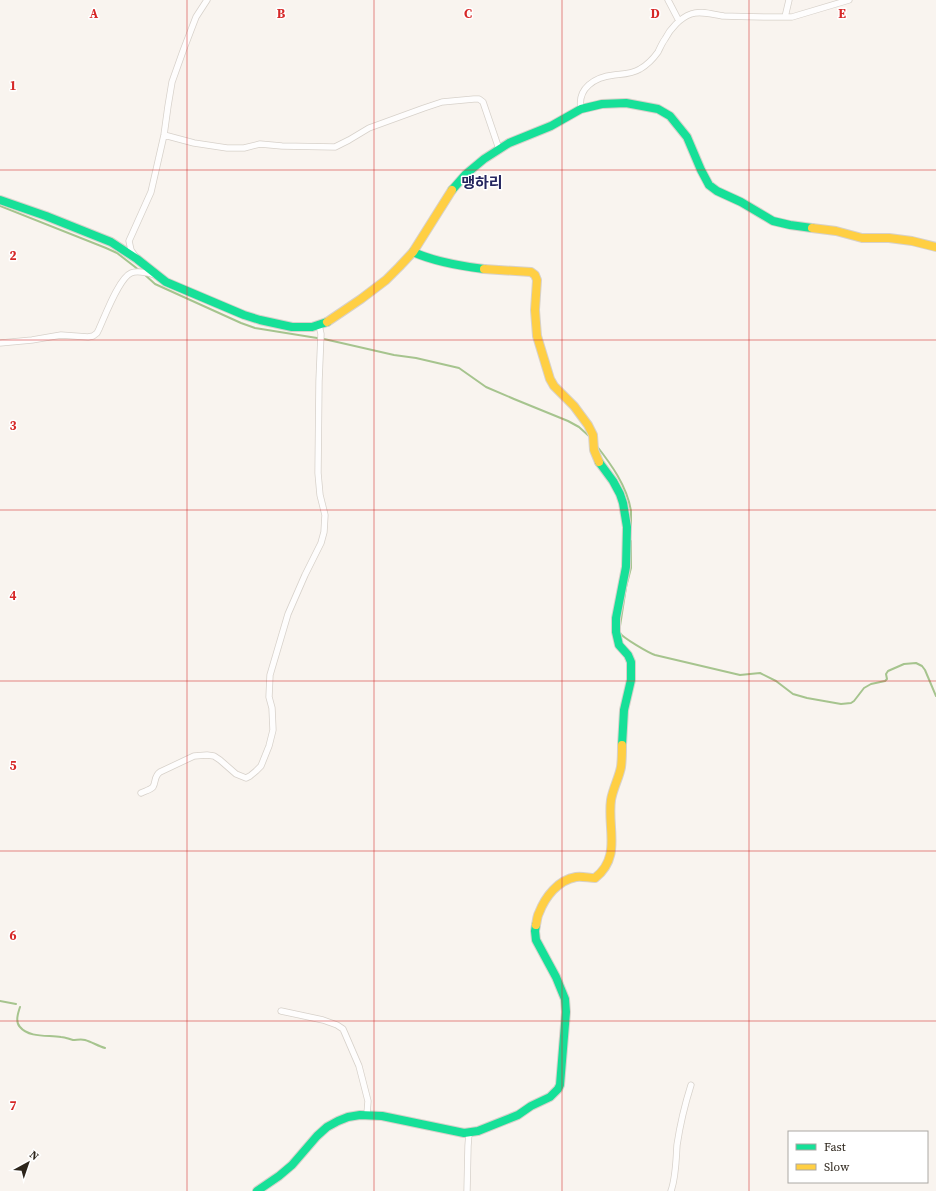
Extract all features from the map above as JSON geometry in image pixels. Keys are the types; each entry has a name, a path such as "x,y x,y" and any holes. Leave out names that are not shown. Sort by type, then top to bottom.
{"street":[{"path":"137,259 131,250 129,241 151,192 164,135 169,96 176,69 196,17 207,0"},
{"path":"668,0 679,21"},
{"path":"785,17 789,0"},
{"path":"580,109 581,97 588,84 602,77 629,74 640,69 653,59 670,31 685,17 696,13 722,16 792,17 849,0"},
{"path":"164,135 194,143 235,148 260,144 335,147 369,128 417,110 442,102 479,99 483,102 499,148"},
{"path":"0,200 46,216 111,242 137,259 166,282 244,316 292,328 312,327 327,322 386,280 413,252 454,187 466,174 499,148 551,126 580,109 602,104 626,103 649,107 664,112 676,122 686,137 709,185 717,191 741,202 773,221 790,225 836,231 862,238 889,238 912,241 936,247"},
{"path":"257,1191 292,1165 326,1128 331,1124 349,1117 367,1114 390,1117 469,1133 478,1131 518,1115 550,1097 560,1085 566,1012 565,999 556,977 536,940 535,931 538,914 550,893 563,882 576,877 595,878 603,870 610,857 612,846 611,800 621,767 624,710 629,689 631,670 628,655 619,645 616,632 616,618 626,566 627,527 620,494 598,459 594,450 593,435 588,425 574,406 554,386 549,374 537,336 535,310 537,280 535,275 531,272 453,264 421,256 413,252"},
{"path":"0,343 61,335 82,337 93,336 100,329 114,296 125,277 135,272 149,273 159,276"},
{"path":"141,793 152,788 156,775 160,772 194,756 214,756 236,774 246,778 261,766 269,746 273,730 272,708 269,697 270,675 288,614 321,543 324,532 325,514 320,495 318,473 320,324"},
{"path":"282,1011 323,1020 343,1029 359,1066 368,1101 367,1114"},
{"path":"671,1191 682,1119 691,1085"},
{"path":"467,1191 469,1133"}],"waterway":[{"path":"0,206 117,253 139,270"},
{"path":"144,274 155,284 241,323 255,328 317,338"},
{"path":"324,339 459,368 486,387 568,421 579,427 590,437"},
{"path":"596,445 613,468 626,493 631,511 631,527"},
{"path":"620,626 626,587 631,568 631,541"},
{"path":"620,630 620,633 626,638 655,655 740,675 760,673 776,681 793,694 807,698 841,704 851,703 864,688 871,684 885,681 887,679 886,674 888,671 904,664 916,663 922,666 925,670 936,696"},
{"path":"0,1001 16,1004"},
{"path":"20,1007 17,1017 18,1025 28,1033 62,1037 73,1040 85,1040 105,1048"}],"traffic: fast":[{"path":"452,190 466,174 484,159 509,143 551,126 581,109 602,104 626,103 658,109 670,116 687,137 709,185 717,191 741,202 773,221 812,228"},
{"path":"0,200 46,216 111,242 137,259 166,282 244,315 292,327 312,327 327,322"},
{"path":"413,252 448,263 484,269"},
{"path":"599,462 613,481 620,494 627,527 626,567 616,618 616,632 619,645 628,655 631,662 631,680 624,710 622,745"},
{"path":"257,1191 292,1165 317,1136 327,1127 348,1117 360,1115 382,1116 464,1133 478,1131 518,1115 531,1106 550,1097 560,1085 566,1012 565,999 556,977 536,940 536,925"}],"traffic: slow":[{"path":"327,322 386,280 399,267 413,252 452,190"},
{"path":"812,228 836,231 862,238 889,238 912,241 936,247"},
{"path":"484,269 531,272 535,275 537,280 535,310 537,336 550,379 554,386 574,406 588,425 593,435 594,450 599,462"},
{"path":"536,925 538,916 545,901 558,885 576,877 595,878 603,870 608,861 612,842 610,811 611,800 621,767 622,745"}],"district":[{"name":"맹하리","path":"482,183"}]}
